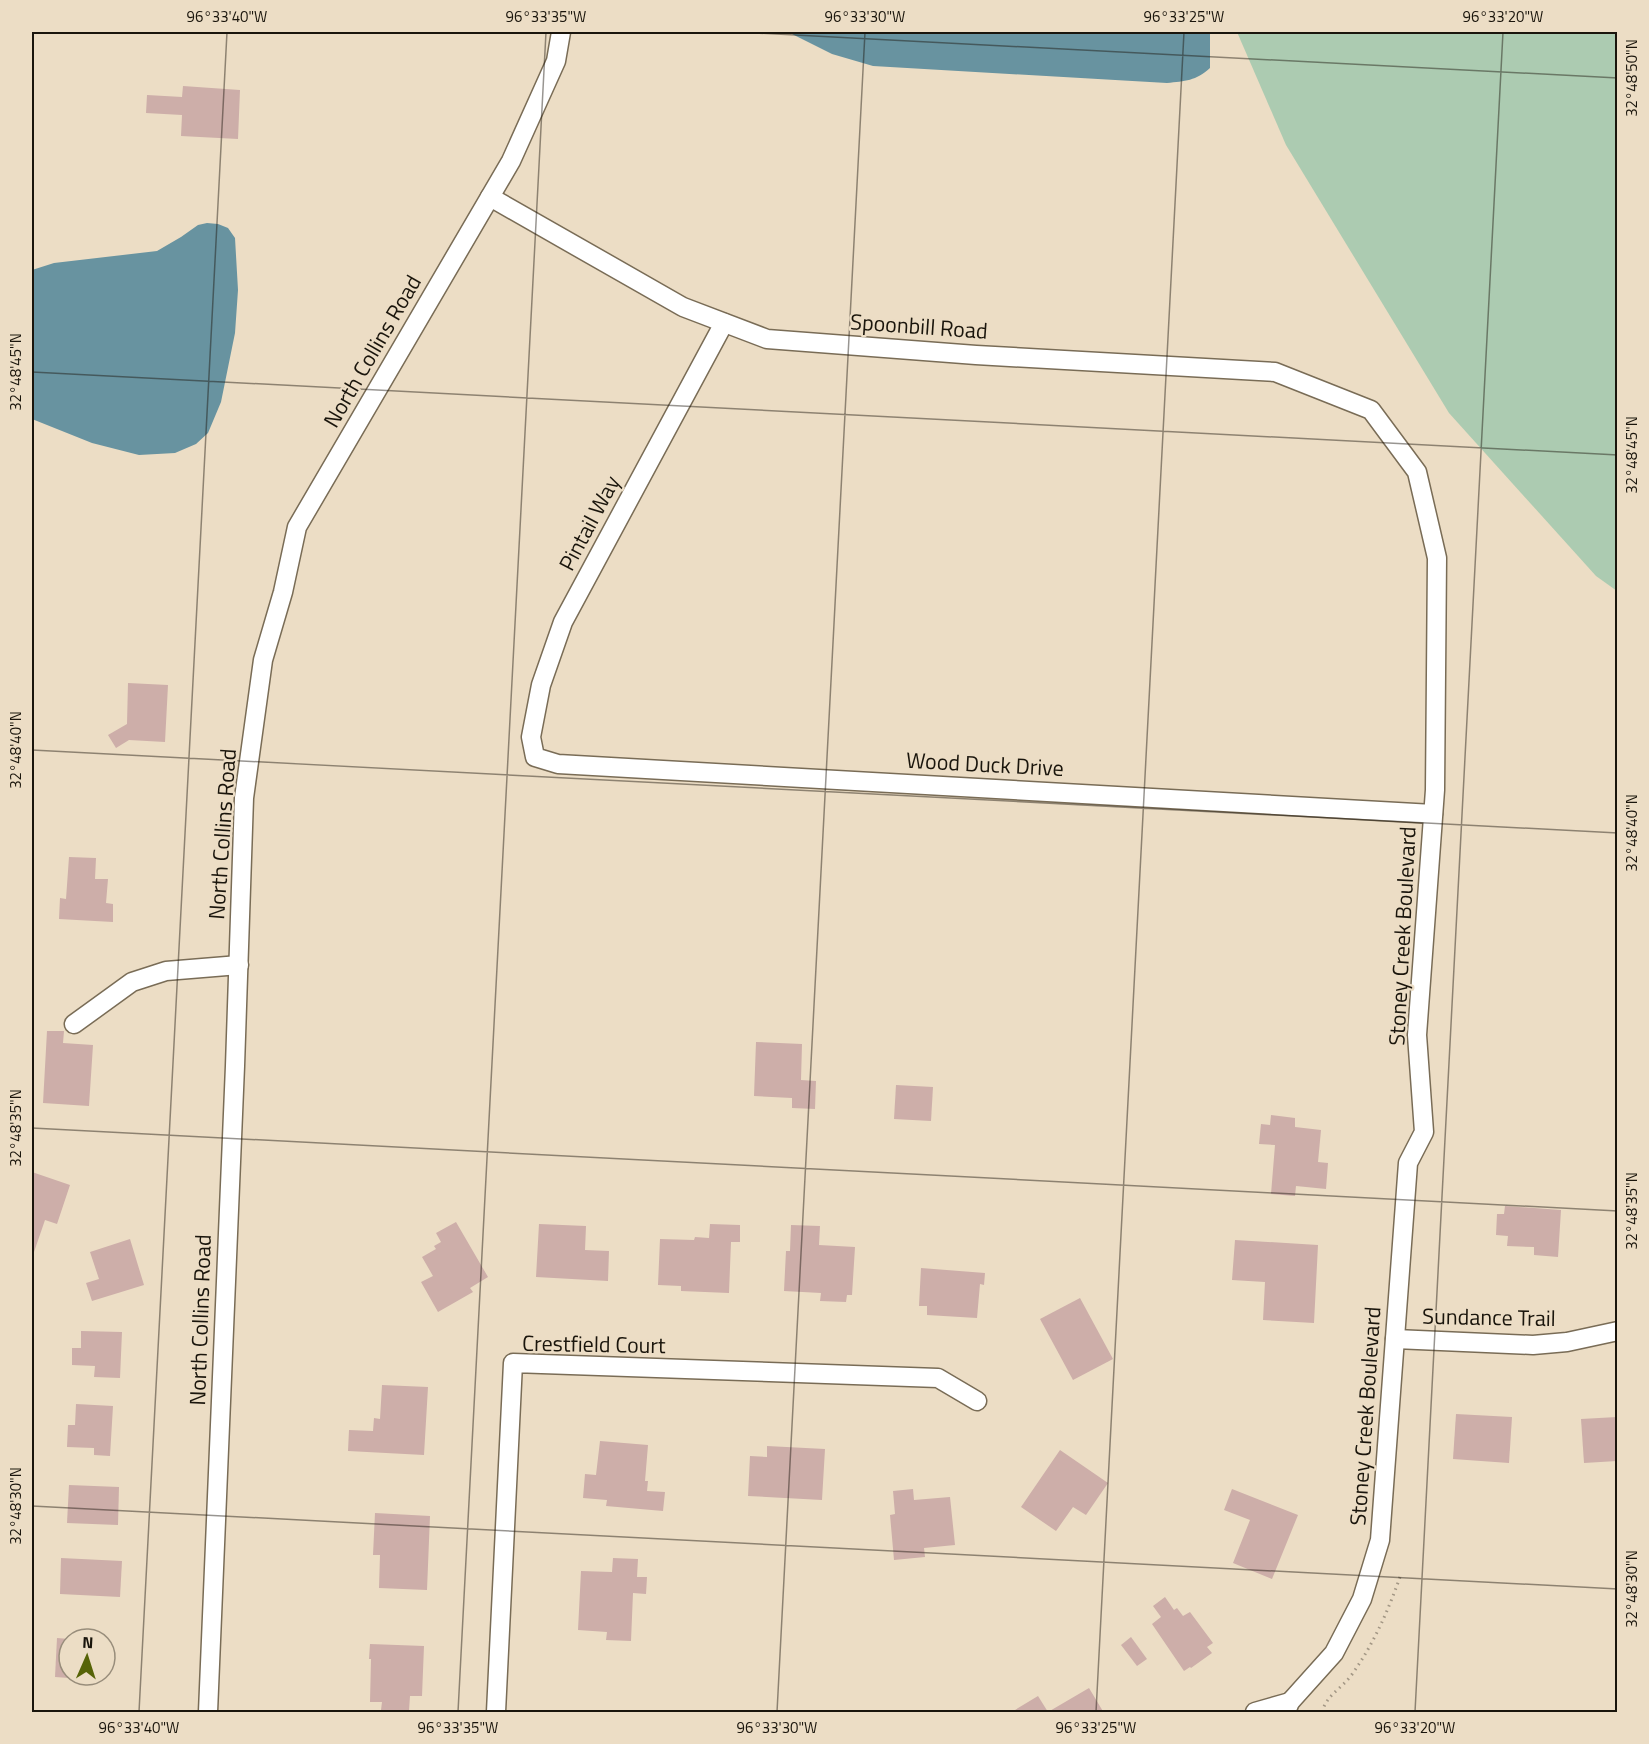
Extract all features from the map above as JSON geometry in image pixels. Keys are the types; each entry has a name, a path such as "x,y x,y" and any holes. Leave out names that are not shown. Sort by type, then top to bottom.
{"street":[{"name":"North Collins Road","path":"208,1713 244,798 263,660 283,592 297,527 511,161 556,61 561,32"},
{"name":"Spoonbill Road","path":"490,197 683,308 767,339 976,355 1275,372 1371,410"},
{"name":"Pintail Way","path":"535,757 531,737 541,685 563,622 724,323"},
{"name":"Stoney Creek Boulevard","path":"1256,1712 1292,1709 1334,1653 1362,1599 1380,1540 1408,1163 1424,1132 1417,1035 1435,790 1437,558 1417,472 1371,410"},
{"name":"Wood Duck Drive","path":"535,757 558,764 1433,814"},
{"path":"74,1024 132,982 166,971 239,965"},
{"name":"Sundance Trail","path":"1395,1339 1533,1345 1567,1342 1617,1331"},
{"name":"Crestfield Court","path":"496,1713 513,1363 938,1378 977,1401"}],"path":[{"path":"1322,1713 1329,1697 1352,1675 1369,1647 1386,1614 1400,1577"}],"green space":[{"path":"1237,32 1617,32 1617,591 1596,576 1449,413 1286,145"}],"water":[{"path":"788,32 1210,32 1210,68 1195,78 1167,83 873,66 832,54"},
{"path":"207,223 228,228 235,238 238,290 235,333 221,402 208,433 196,444 175,453 139,455 92,443 32,419 32,270 54,263 157,251 198,225"}],"building":[{"path":"183,86 240,90 238,139 181,136 182,115 146,113 147,95 182,97"},
{"path":"128,683 168,685 165,742 129,740 116,748 108,735 127,724"},
{"path":"69,857 96,858 95,879 108,879 106,903 113,904 113,922 59,919 60,898 66,899"},
{"path":"47,1031 64,1031 63,1043 93,1045 89,1106 43,1103"},
{"path":"756,1042 802,1044 801,1080 816,1081 815,1109 792,1108 792,1098 754,1096"},
{"path":"896,1085 933,1087 931,1121 894,1119"},
{"path":"1271,1115 1295,1118 1295,1127 1321,1130 1318,1162 1328,1163 1326,1189 1296,1186 1295,1196 1271,1194 1275,1145 1259,1144 1261,1124 1270,1125"},
{"path":"32,1172 70,1185 57,1224 45,1220 34,1252 32,1251"},
{"path":"1505,1206 1561,1210 1558,1257 1534,1255 1534,1247 1507,1246 1508,1236 1496,1235 1497,1214 1504,1214"},
{"path":"456,1222 488,1277 470,1288 473,1292 438,1312 421,1282 433,1276 422,1257 436,1249 434,1246 441,1242 436,1233"},
{"path":"539,1224 586,1226 585,1250 609,1251 608,1281 536,1277"},
{"path":"710,1224 740,1225 740,1242 731,1242 729,1293 681,1291 681,1286 658,1285 660,1239 709,1238"},
{"path":"791,1225 820,1226 819,1245 855,1247 852,1295 847,1295 846,1302 820,1301 821,1293 784,1291 786,1251 790,1251"},
{"path":"130,1239 144,1285 92,1301 86,1283 99,1279 90,1252"},
{"path":"1235,1240 1318,1245 1314,1323 1263,1320 1265,1282 1232,1280"},
{"path":"921,1268 985,1273 984,1285 980,1284 977,1318 927,1315 927,1306 919,1306"},
{"path":"1080,1298 1113,1359 1073,1380 1040,1319"},
{"path":"81,1331 122,1332 120,1378 94,1377 95,1366 72,1365 72,1348 81,1348"},
{"path":"382,1385 428,1387 424,1455 348,1451 349,1430 373,1431 374,1418 380,1419"},
{"path":"76,1404 113,1406 110,1456 94,1455 94,1448 67,1447 68,1425 75,1425"},
{"path":"1456,1414 1512,1417 1509,1463 1453,1459"},
{"path":"1617,1417 1617,1461 1584,1463 1581,1419"},
{"path":"600,1441 648,1445 645,1481 648,1481 647,1491 665,1492 663,1511 606,1506 607,1500 583,1498 585,1474 596,1475"},
{"path":"767,1446 825,1449 822,1500 748,1496 750,1456 767,1457"},
{"path":"1060,1450 1108,1483 1086,1515 1073,1507 1056,1531 1021,1507"},
{"path":"69,1485 119,1487 118,1525 67,1523"},
{"path":"913,1489 914,1500 950,1497 955,1545 924,1548 925,1557 894,1560 890,1515 895,1514 893,1491"},
{"path":"1232,1489 1298,1515 1272,1579 1233,1563 1250,1520 1224,1510"},
{"path":"375,1513 430,1516 427,1590 379,1588 380,1555 373,1555"},
{"path":"61,1558 122,1561 120,1597 60,1594"},
{"path":"613,1558 638,1559 637,1577 647,1577 646,1594 633,1593 631,1641 606,1640 607,1632 578,1630 581,1571 612,1572"},
{"path":"1165,1597 1174,1610 1177,1608 1183,1616 1190,1612 1213,1643 1207,1647 1212,1653 1184,1671 1152,1624 1161,1617 1153,1606"},
{"path":"1131,1637 1147,1659 1137,1666 1121,1645"},
{"path":"57,1638 57,1677 55,1677"},
{"path":"370,1644 424,1646 422,1696 410,1696 409,1711 381,1710 382,1702 370,1702"},
{"path":"1089,1688 1104,1713 1010,1713 1038,1696 1048,1712"}]}
